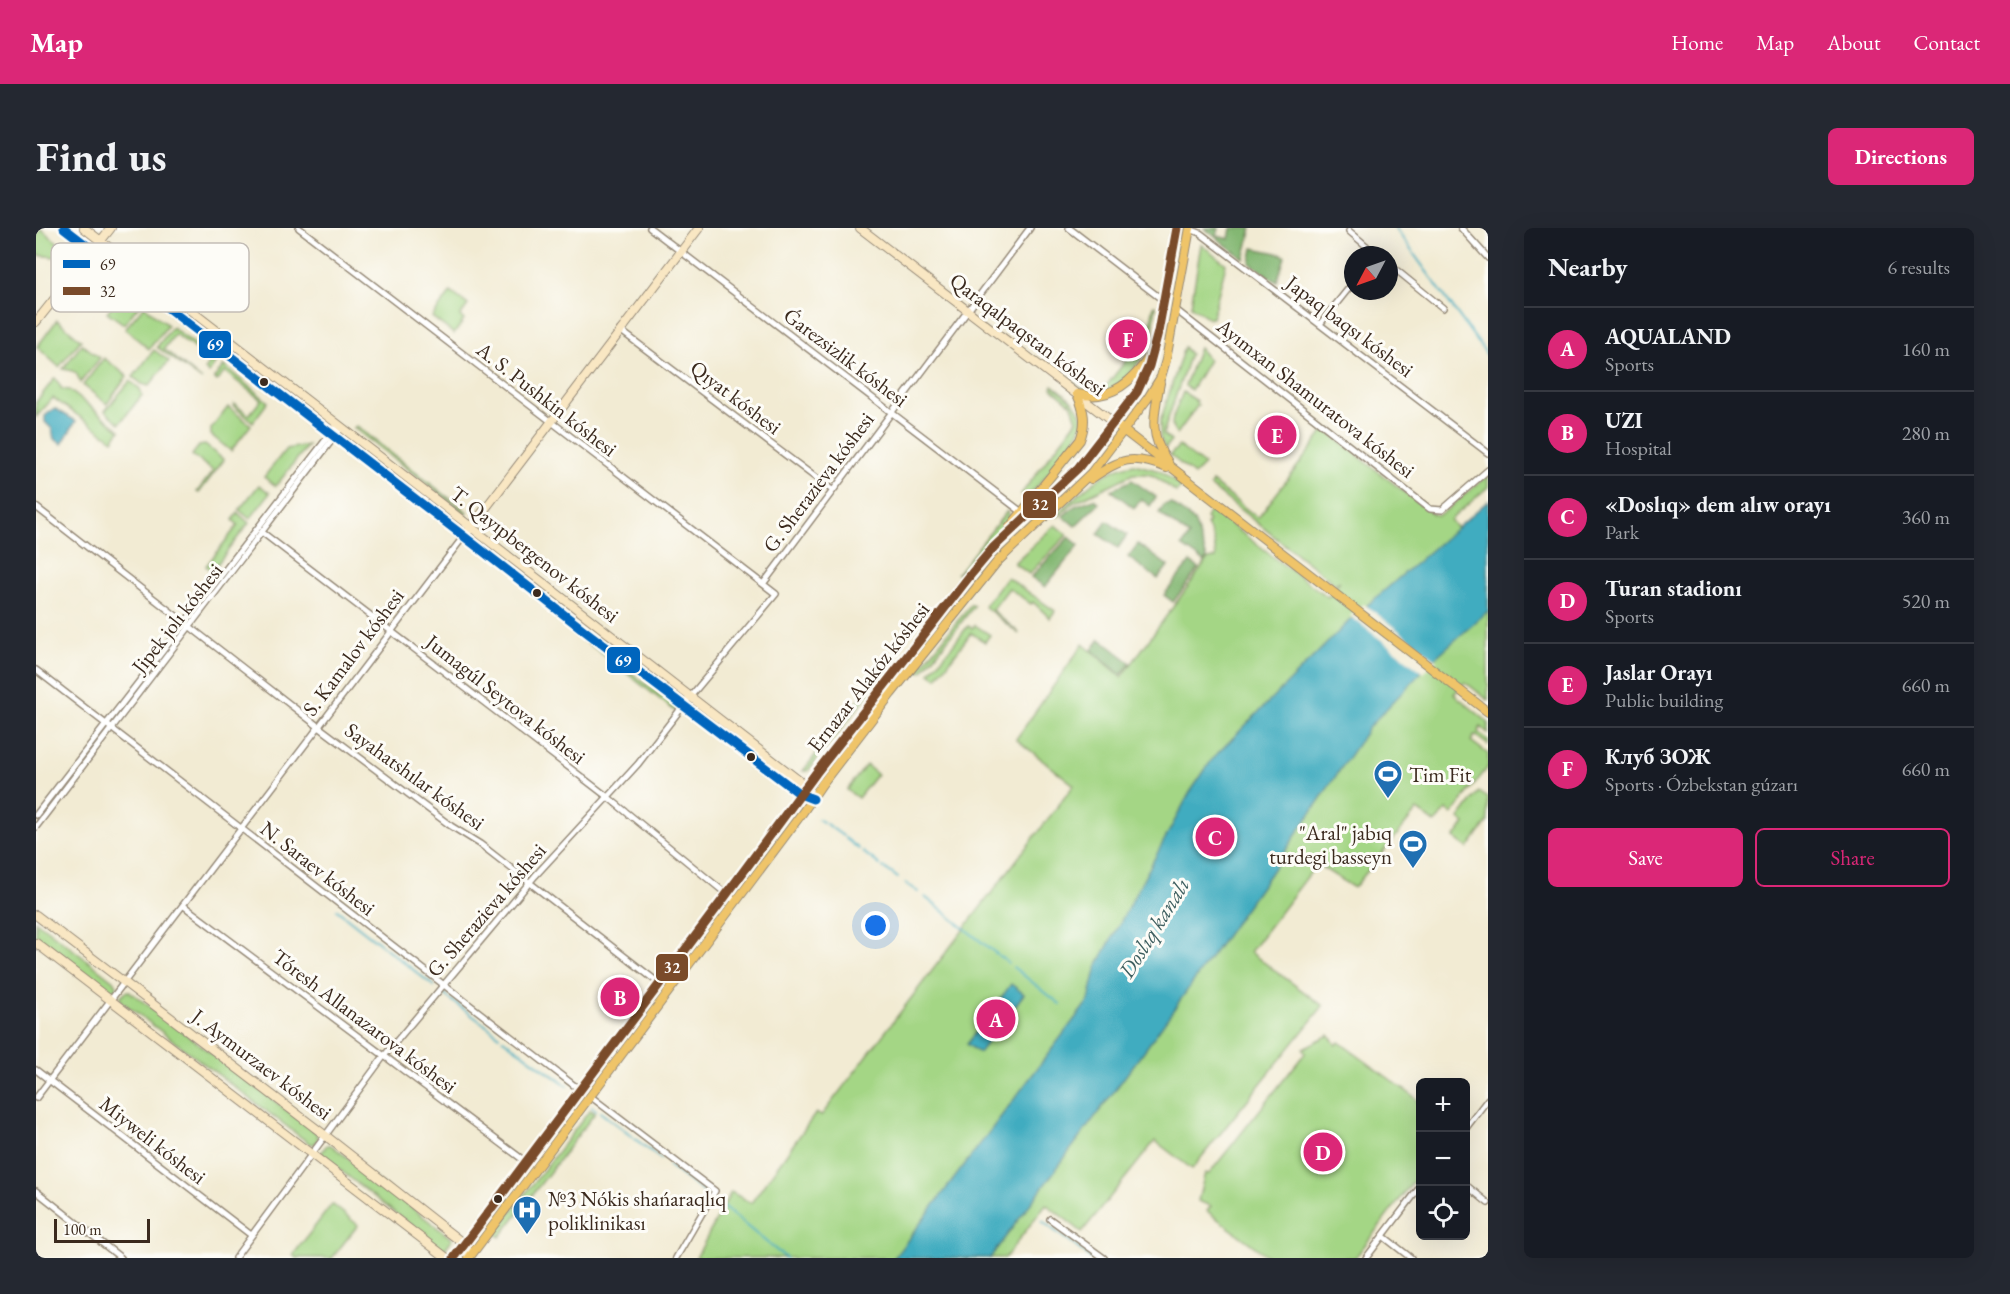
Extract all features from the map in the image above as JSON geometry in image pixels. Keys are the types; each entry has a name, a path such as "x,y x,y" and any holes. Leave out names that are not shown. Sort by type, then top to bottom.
{"main road":[{"name":"T. Qayıpbergenov kóshesi","path":"64,228 83,243"},
{"name":"T. Qayıpbergenov kóshesi","path":"84,228 104,243"},
{"path":"101,241 111,228"},
{"name":"S. Kamalov kóshesi","path":"464,536 699,228"},
{"name":"Qaraqalpaqstan kóshesi","path":"860,228 1488,712"},
{"name":"Ernazar Alakóz kóshesi","path":"454,1258 727,895 806,786 972,573 994,547 1078,468 1137,392 1154,350 1177,228"},
{"path":"1176,472 1163,455 1154,432 1161,377 1176,310 1190,229"},
{"path":"36,322 51,303"},
{"name":"T. Qayıpbergenov kóshesi","path":"172,312 683,706 787,785 813,799"},
{"name":"T. Qayıpbergenov kóshesi","path":"193,312 793,775 806,786 813,799"},
{"path":"994,547 1080,440 1085,422 1077,394 1097,396 1120,388 1137,374 1154,350"},
{"name":"Ernazar Alakóz kóshesi","path":"469,1258 931,642 1016,542 1080,486 1124,430 1161,377"},
{"path":"1080,486 1115,463 1128,460 1150,462 1176,472"},
{"path":"923,636 931,642"},
{"path":"787,785 793,782 793,775"},
{"name":"J. Aymurzaev kóshesi","path":"36,915 464,1244"},
{"name":"J. Aymurzaev kóshesi","path":"36,943 447,1258"},
{"path":"470,1236 474,1245 480,1244"},
{"path":"464,1244 469,1258"}],"street":[{"name":"A. S. Pushkin kóshesi","path":"298,228 776,594"},
{"name":"Ǵarezsizlik kóshesi","path":"650,228 1022,512"},
{"name":"G. Sherazieva kóshesi","path":"763,584 1030,228"},
{"path":"1069,228 1164,301"},
{"path":"1461,228 1488,258"},
{"name":"Japaq baqsı kóshesi","path":"1190,229 1200,232 1488,453"},
{"path":"1349,231 1366,246"},
{"path":"1398,271 1443,308"},
{"path":"1320,324 1344,294"},
{"name":"Ayımxan Shamuratova kóshesi","path":"1176,310 1430,509 1442,510 1488,471"},
{"name":"Qıyat kóshesi","path":"620,330 832,490"},
{"name":"Jipek jolı kóshesi","path":"36,827 340,426"},
{"name":"Jipek jolı kóshesi","path":"188,625 263,533 332,435"},
{"name":"Sayahatshılar kóshesi","path":"36,507 320,727 451,826 480,844 660,984"},
{"path":"1022,512 1026,513 1036,509"},
{"name":"Jumagúl Seytova kóshesi","path":"263,533 609,798 735,902"},
{"name":"S. Kamalov kóshesi","path":"36,1098 464,536"},
{"name":"G. Sherazieva kóshesi","path":"235,1258 384,1056 529,884 645,756 690,697 776,594"},
{"name":"N. Saraev kóshesi","path":"36,670 580,1090"},
{"name":"Jipek jolı kóshesi","path":"36,815 110,727"},
{"name":"Tóresh Allanazarova kóshesi","path":"184,906 526,1162"},
{"name":"Miyweli kóshesi","path":"36,1070 251,1235"},
{"path":"590,1096 715,1191 676,1258"},
{"path":"1470,1123 1488,1099"},
{"path":"1467,1186 1488,1203"},
{"path":"36,1191 122,1258"},
{"path":"1366,1258 1416,1192"},
{"path":"1050,1218 1104,1258"},
{"path":"1383,1236 1411,1258"}],"green space":[{"path":"1204,228 1219,228 1217,236 1229,239 1231,228 1252,228 1244,259"},
{"path":"41,229 58,243 51,243 51,256 36,255 36,236"},
{"path":"1201,244 1226,264 1212,318 1191,306"},
{"path":"1253,248 1282,254 1285,257 1277,282 1250,263"},
{"path":"451,292 468,305 460,316 464,320 454,334 432,317"},
{"path":"1154,305 1156,306 1150,342 1135,367 1120,382 1103,392 1090,393 1081,389 1062,376 1063,374 1080,387 1097,391 1107,385 1149,331"},
{"path":"107,312 134,312 124,324"},
{"path":"139,312 152,312 168,325 149,349 125,329"},
{"path":"57,320 81,340 59,367 37,347"},
{"path":"172,327 217,361 209,373 205,370 211,361 175,334 164,349 202,380 157,347"},
{"path":"82,344 100,358 80,383 74,372 63,369"},
{"path":"1184,347 1190,354 1163,434 1171,441 1165,449 1160,437 1160,422"},
{"path":"1199,348 1209,360 1191,390 1185,386"},
{"path":"154,350 169,361 149,386 133,377"},
{"path":"104,358 127,376 107,404 83,385"},
{"path":"224,366 268,402 253,422 233,406 234,404 249,415 261,400 225,372 217,381 214,378"},
{"path":"55,378 62,389 69,390 120,430 113,440 53,398 36,417 36,402"},
{"path":"130,381 140,389 142,395 120,423 105,411"},
{"path":"1053,385 1076,405 1082,421 1068,448 1027,496 1021,494 1077,420 1072,405 1052,388"},
{"path":"1183,392 1197,401 1195,403 1198,405 1177,434 1172,426"},
{"path":"228,407 251,425 231,451 211,435 211,429"},
{"path":"356,426 467,512 466,514 354,428"},
{"path":"1325,430 1433,514 1438,515 1444,512 1488,475 1488,487 1450,520 1488,565 1488,700 1465,682 1454,694 1488,722 1488,733 1481,727 1478,732 1488,740 1488,745 1475,735 1471,741 1488,754 1488,767 1452,814 1446,810 1435,823 1417,810 1354,888 1317,864 1250,952 1323,1006 1192,1169 1155,1141 1082,1232 1046,1204 1005,1258 696,1258 731,1192 751,1203 816,1113 821,1116 1074,785 1016,739 1083,644 1122,677 1208,559 1216,558 1214,541 1207,524 1209,521 1206,518 1210,511 1213,510 1328,597 1340,581 1335,584 1210,486 1212,482 1258,518"},
{"path":"205,445 224,460 199,493 197,492 213,471 192,455 199,446"},
{"path":"308,445 276,486 264,477 286,449"},
{"path":"1179,446 1204,465 1194,475 1170,455"},
{"path":"1134,464 1160,471 1182,487 1176,492 1154,476 1133,474 1073,503 1058,517 1056,515 1101,477"},
{"path":"1132,480 1156,497 1150,506 1141,499 1134,508 1111,490"},
{"path":"259,485 270,493 250,519 239,510"},
{"path":"1094,499 1099,503 1075,526 1063,516 1075,506"},
{"path":"1171,503 1194,521 1207,558 1205,562 1182,546 1189,536 1159,513 1164,505"},
{"path":"1007,511 1009,518 971,565 957,574"},
{"path":"238,513 249,523 212,571 206,566 238,525 233,520"},
{"path":"1107,521 1127,535 1118,548 1098,534"},
{"path":"1055,525 1067,535 1029,574 1014,563"},
{"path":"1069,537 1079,545 1045,587 1031,577"},
{"path":"1138,544 1168,566 1158,579 1128,557"},
{"path":"1190,562 1199,568 1173,602 1164,595"},
{"path":"1007,577 1055,611 1050,618 1033,602 1031,604 1009,588 992,610 1019,634 984,606"},
{"path":"971,604 974,606 923,671 916,673"},
{"path":"975,625 990,635 985,642 971,633 937,678 930,673 968,626 972,628"},
{"path":"585,637 677,708 675,711 583,639"},
{"path":"1100,639 1131,663 1121,675 1092,650"},
{"path":"875,679 878,682 808,771 803,771"},
{"path":"866,765 877,774 858,798 847,790"},
{"path":"1479,792 1488,798 1488,822 1468,848 1454,838 1465,824 1459,819"},
{"path":"36,921 115,982 117,986 114,991 109,992 36,937"},
{"path":"129,991 317,1133 318,1138 315,1144 310,1144 121,1001 120,997"},
{"path":"1329,1035 1336,1045 1339,1042 1416,1099 1416,1178 1355,1258 1270,1258 1207,1211 1211,1206 1198,1201 1205,1173 1209,1174 1305,1053 1303,1048"},
{"path":"590,1110 595,1113 500,1237 495,1233"},
{"path":"327,1145 331,1145 452,1239 444,1251 322,1156 322,1151"},
{"path":"332,1204 358,1225 332,1258 296,1258 293,1255"}],"water":[{"path":"53,409 76,421 62,444 54,439 52,429 45,422 45,416"},
{"name":"Doslıq kanalı","path":"1488,501 1488,611 1436,657 1369,727 1269,875 1147,1047 990,1258 894,1258 1089,1000 1097,966 1189,794 1213,758 1349,621"},
{"path":"1011,984 1024,994 1007,1017 994,1008"},
{"path":"986,1018 998,1028 979,1053 967,1044"}],"pier":[{"path":"1364,604 1437,660 1424,673 1350,616"}],"waterway":[{"path":"1395,228 1488,356"},
{"path":"818,819 823,822"},
{"path":"826,824 843,836"},
{"path":"845,838 859,849"},
{"path":"863,852 880,865"},
{"path":"883,867 898,878"},
{"path":"905,883 918,892"},
{"path":"925,897 1008,963"},
{"path":"337,910 434,986"},
{"path":"1013,967 1060,1004"},
{"path":"442,993 500,1036"},
{"path":"503,1039 567,1086"},
{"path":"592,1107 596,1110"},
{"path":"600,1112 661,1159"},
{"path":"668,1165 707,1195"},
{"path":"723,1207 786,1258"},
{"path":"1042,1221 1091,1258"}],"transit line":[{"name":"69","path":"64,228 83,243"},
{"name":"32","path":"454,1258 816,773 972,573 994,547 1078,468 1137,392 1149,366 1158,332 1177,228"},
{"name":"69","path":"173,312 585,631 800,794 813,799"}],"place":[{"name":"Клуб ЗОЖ","path":"1128,339"},
{"name":"Jaslar Orayı","path":"1277,435"},
{"name":"Tim Fit","path":"1388,800"},
{"name":"«Doslıq» dem alıw orayı","path":"1215,837"},
{"name":"\"Aral\" jabıq turdegi basseyn","path":"1413,870"},
{"name":"UZI","path":"620,997"},
{"name":"AQUALAND","path":"996,1019"},
{"name":"Turan stadionı","path":"1323,1152"},
{"name":"№3 Nókis shańaraqlıq poliklinikası","path":"527,1236"}]}
